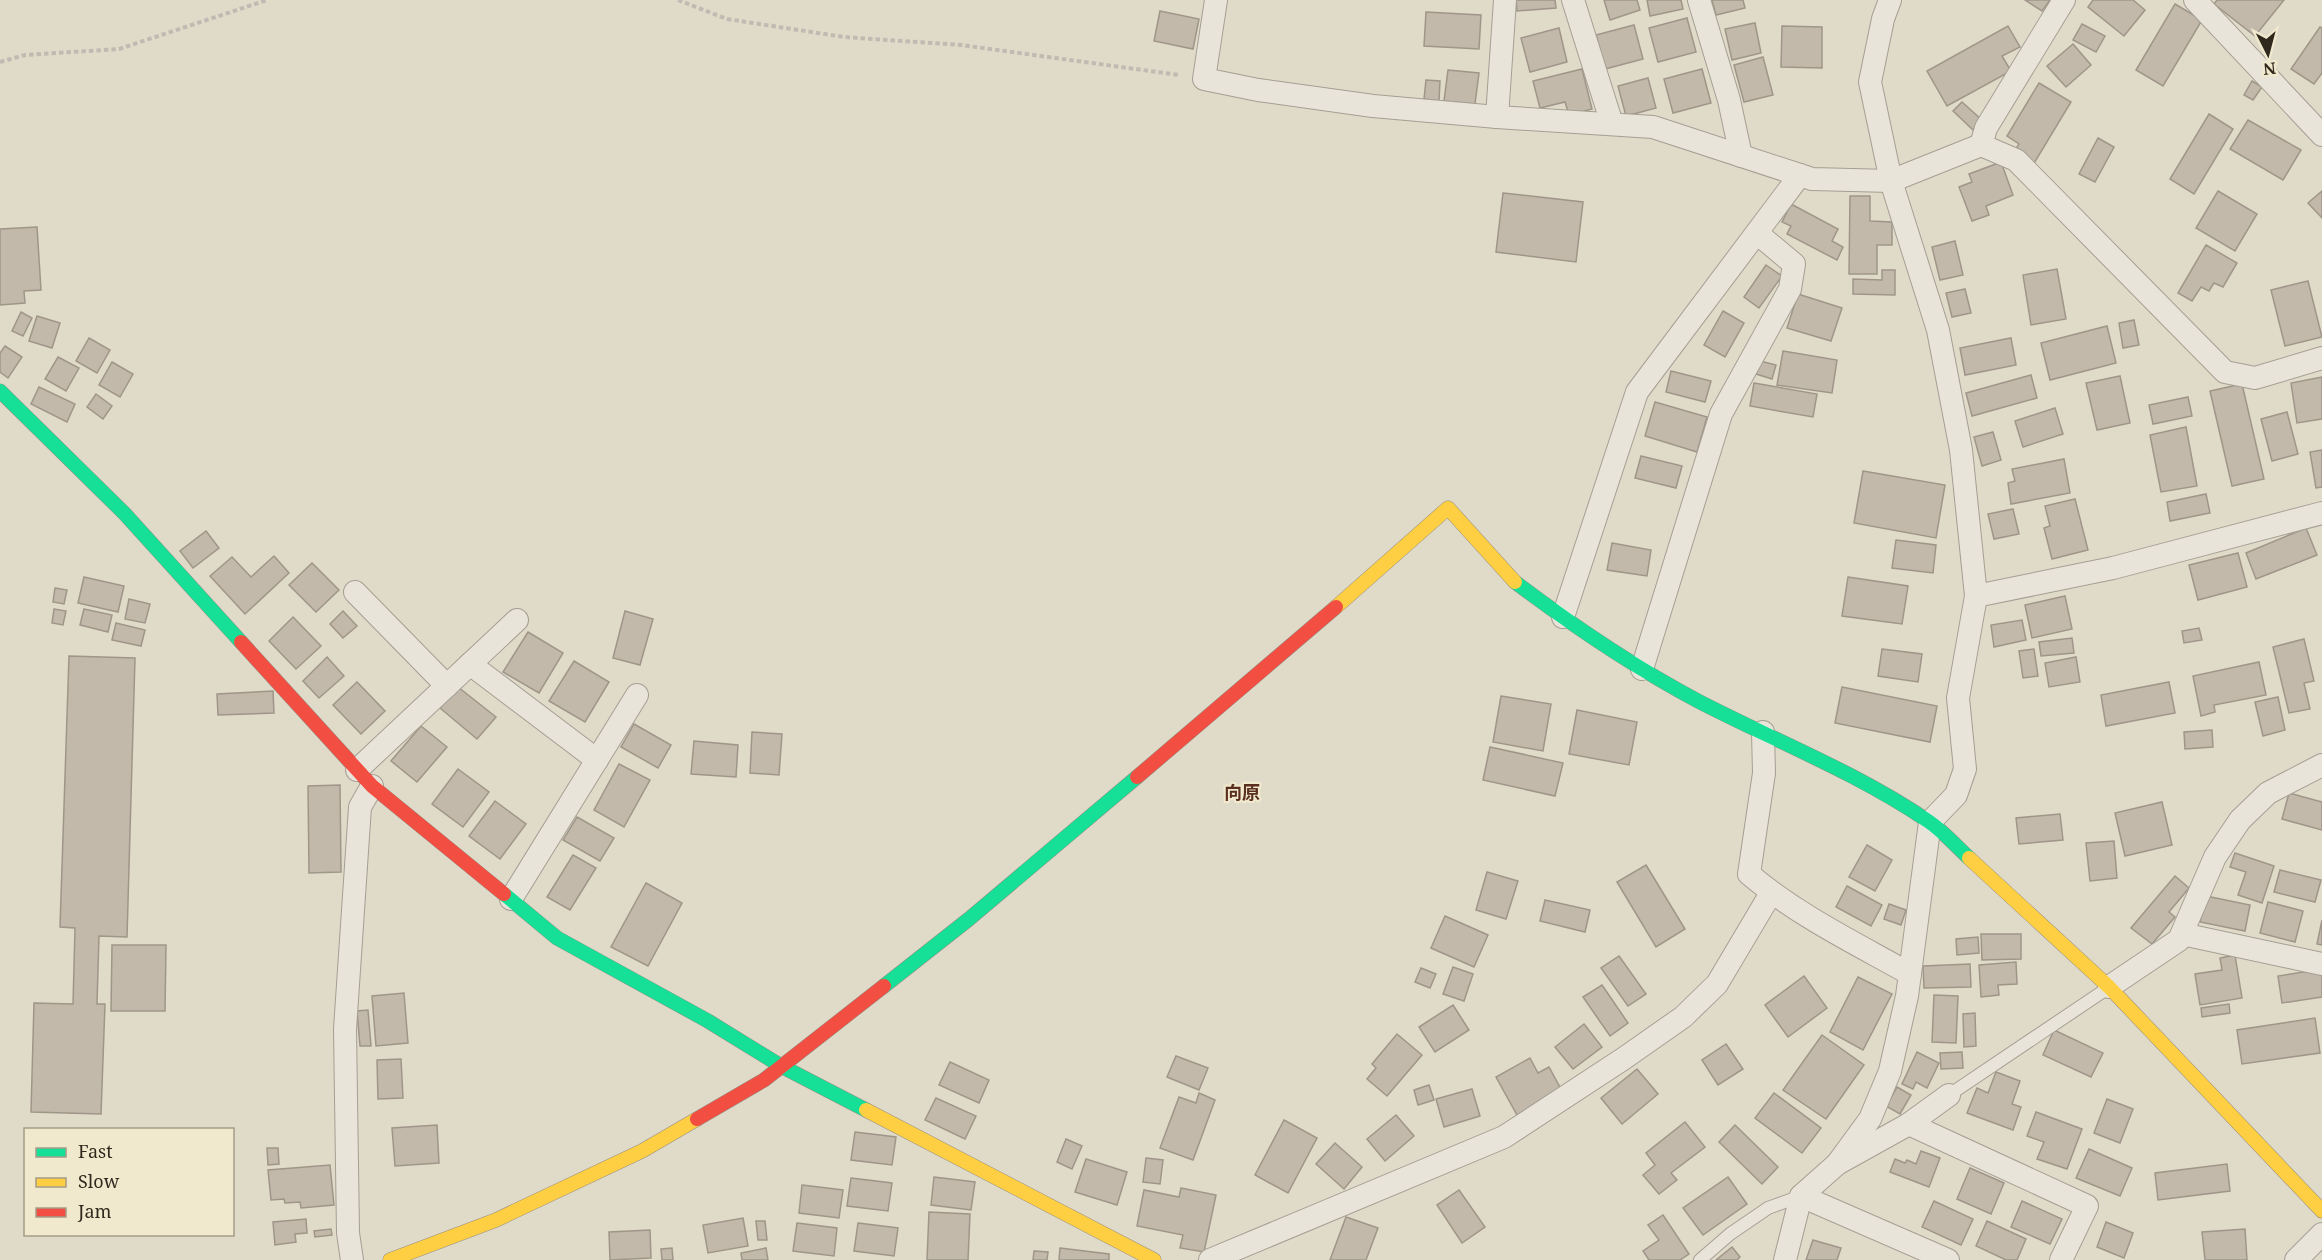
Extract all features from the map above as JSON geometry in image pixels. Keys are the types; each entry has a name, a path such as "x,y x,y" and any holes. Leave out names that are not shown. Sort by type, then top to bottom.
{"street":[{"path":"1216,0 1204,79 1258,90 1373,106 1653,127 1812,179 1891,180 1981,145 2016,160 2225,372 2255,378 2322,358"},
{"path":"1497,117 1505,0"},
{"path":"1573,0 1612,124"},
{"path":"1699,0 1729,100 1741,156"},
{"path":"1785,1260 1801,1196 1837,1164 1870,1119 1890,1071 1910,975 1930,822 1956,795 1965,769 1958,698 1976,596 1960,450 1938,330 1891,180 1870,82 1883,19 1890,0"},
{"path":"1981,145 1986,128 2064,0"},
{"path":"2195,0 2322,135"},
{"path":"1563,617 1637,392 1758,234 1800,175"},
{"path":"1642,669 1721,414 1790,290 1794,264 1758,234"},
{"path":"0,391 124,513 364,778 557,939 708,1021 781,1066 1154,1260"},
{"path":"390,1260 495,1220 642,1151 764,1080 978,911 1359,588 1448,508 1515,582 1642,669 1698,701 1837,767 1930,822 2109,987 2322,1211"},
{"path":"1976,596 2113,568 2322,513"},
{"path":"355,592 447,686"},
{"path":"352,1260 348,1233 345,1029 364,778 447,686 517,620"},
{"path":"470,664 597,760"},
{"path":"511,899 638,695"},
{"path":"1763,732 1764,773 1749,874 1771,893 1811,919 1910,975"},
{"path":"2109,987 2179,940 2215,857 2240,820 2268,793 2322,765"},
{"path":"1210,1260 1504,1137 1564,1098 1683,1017 1717,984 1771,893"},
{"path":"2182,934 2322,963"},
{"path":"1837,1164 1909,1124 1949,1095"},
{"path":"1909,1124 2087,1206 2061,1260"},
{"path":"1801,1196 1948,1260"},
{"path":"2296,1260 2322,1234"}],"lane":[{"path":"1949,1095 2109,987"},
{"path":"1700,1260 1730,1234 1768,1208 1801,1196"}],"path":[{"path":"0,62 26,55 119,49 267,0"},
{"path":"678,0 727,18 844,37 961,45 1204,79"}],"building":[{"path":"1516,0 1555,0 1556,8 1517,11"},
{"path":"1604,0 1637,0 1640,10 1610,20"},
{"path":"1647,0 1681,0 1683,9 1650,16"},
{"path":"1712,0 1743,0 1745,8 1716,15"},
{"path":"2025,0 2050,0 2042,11"},
{"path":"2093,0 2133,0 2145,10 2124,36 2088,7"},
{"path":"2217,0 2284,0 2255,36 2214,4"},
{"path":"2175,4 2202,20 2163,86 2136,70"},
{"path":"1160,11 1199,19 1193,49 1154,41"},
{"path":"1426,12 1481,15 1479,49 1424,46"},
{"path":"1687,18 1696,52 1658,62 1649,28"},
{"path":"1755,23 1761,53 1732,60 1725,29"},
{"path":"2082,24 2105,36 2096,52 2073,40"},
{"path":"1634,25 1643,59 1605,69 1596,35"},
{"path":"1782,26 1822,27 1822,68 1781,67"},
{"path":"2008,26 2020,47 2002,56 2011,71 1947,106 1927,71"},
{"path":"2320,27 2322,28 2322,73 2314,84 2291,69"},
{"path":"1559,28 1567,62 1530,72 1521,38"},
{"path":"2073,44 2091,65 2066,87 2047,66"},
{"path":"1763,57 1773,95 1744,102 1734,65"},
{"path":"1582,69 1592,109 1569,115 1565,102 1540,108 1533,81"},
{"path":"1702,69 1711,103 1673,113 1664,79"},
{"path":"1448,70 1479,73 1475,104 1444,101"},
{"path":"1648,78 1656,108 1626,116 1618,86"},
{"path":"1426,80 1440,81 1439,101 1424,99"},
{"path":"2252,81 2262,87 2253,100 2244,95"},
{"path":"2039,83 2071,102 2033,165 2013,153 2019,144 2007,136"},
{"path":"1962,102 1982,120 1973,130 1953,111"},
{"path":"2209,114 2233,129 2194,194 2170,179"},
{"path":"2248,120 2301,150 2283,180 2230,149"},
{"path":"2098,138 2114,147 2095,182 2079,174"},
{"path":"2001,162 2013,195 1986,206 1989,215 1972,221 1959,187 1972,182 1969,174"},
{"path":"2218,191 2257,214 2235,251 2196,228"},
{"path":"2322,191 2322,218 2308,203"},
{"path":"1503,193 1583,202 1576,262 1496,252"},
{"path":"1850,196 1870,196 1870,221 1892,222 1892,245 1877,245 1877,274 1849,274"},
{"path":"1791,204 1838,229 1832,241 1843,247 1837,260 1787,234 1791,226 1782,222"},
{"path":"37,227 41,290 24,291 25,303 0,305 0,229"},
{"path":"1955,241 1963,275 1940,280 1932,247"},
{"path":"2206,245 2237,263 2223,287 2214,283 2209,291 2201,287 2192,301 2178,293"},
{"path":"1766,265 1782,276 1759,308 1744,297"},
{"path":"2057,269 2066,319 2031,325 2023,275"},
{"path":"1882,270 1895,270 1895,295 1853,294 1853,279 1882,280"},
{"path":"2308,281 2322,337 2285,346 2271,290"},
{"path":"1965,289 1971,313 1952,317 1946,293"},
{"path":"1798,294 1842,308 1831,341 1787,328"},
{"path":"1723,311 1744,323 1725,357 1704,345"},
{"path":"21,312 32,318 23,336 12,331"},
{"path":"37,316 60,323 52,348 29,341"},
{"path":"2134,320 2139,345 2123,348 2119,323"},
{"path":"2107,326 2116,363 2050,380 2041,343"},
{"path":"89,338 110,350 97,373 76,361"},
{"path":"2011,338 2016,365 1965,375 1960,348"},
{"path":"5,346 22,357 8,378 0,372 0,353"},
{"path":"1783,351 1837,360 1832,393 1777,385"},
{"path":"58,357 79,368 66,391 45,379"},
{"path":"1760,361 1776,365 1772,379 1756,374"},
{"path":"112,362 133,374 120,397 99,385"},
{"path":"1671,371 1711,381 1705,402 1666,392"},
{"path":"2031,375 2037,398 1972,416 1966,393"},
{"path":"2120,376 2130,423 2097,430 2086,383"},
{"path":"2322,377 2322,419 2297,423 2291,383"},
{"path":"1754,383 1817,394 1813,417 1750,406"},
{"path":"2242,384 2264,479 2232,486 2210,391"},
{"path":"39,387 75,404 67,422 31,404"},
{"path":"96,394 112,406 103,419 87,407"},
{"path":"2188,397 2192,416 2153,424 2149,405"},
{"path":"1655,402 1707,417 1697,452 1645,436"},
{"path":"2055,408 2063,434 2023,447 2015,421"},
{"path":"2287,412 2298,454 2272,461 2261,419"},
{"path":"2186,427 2197,486 2161,492 2150,435"},
{"path":"1993,432 2001,460 1982,466 1974,437"},
{"path":"2322,450 2322,487 2316,488 2310,452"},
{"path":"1641,456 1682,466 1676,488 1635,478"},
{"path":"2064,459 2070,493 2011,504 2008,483 2015,481 2012,469"},
{"path":"1863,471 1945,485 1936,538 1854,523"},
{"path":"2206,494 2210,513 2170,521 2167,502"},
{"path":"2075,499 2088,550 2052,559 2044,528 2050,526 2045,506"},
{"path":"2013,509 2019,534 1994,539 1988,514"},
{"path":"2306,528 2317,555 2256,579 2246,553"},
{"path":"206,531 219,548 193,568 180,551"},
{"path":"1896,540 1936,545 1933,573 1892,568"},
{"path":"1612,543 1651,550 1647,576 1607,570"},
{"path":"2238,553 2247,587 2198,600 2189,565"},
{"path":"274,556 289,573 245,614 210,576 232,557 251,577"},
{"path":"312,563 339,590 316,612 289,585"},
{"path":"84,577 124,586 118,612 78,603"},
{"path":"1848,577 1908,586 1902,624 1842,616"},
{"path":"55,588 67,590 64,604 53,602"},
{"path":"2065,596 2072,629 2032,638 2025,605"},
{"path":"129,599 150,604 145,623 125,619"},
{"path":"54,609 66,611 63,625 52,623"},
{"path":"84,609 112,615 108,632 80,625"},
{"path":"343,611 357,626 343,638 330,624"},
{"path":"625,611 653,619 640,665 613,658"},
{"path":"293,617 321,646 296,669 269,641"},
{"path":"2022,620 2026,640 1994,647 1991,625"},
{"path":"116,623 145,630 141,646 112,640"},
{"path":"2199,628 2202,640 2184,643 2182,631"},
{"path":"528,632 563,653 539,693 503,672"},
{"path":"2072,638 2074,653 2041,656 2039,642"},
{"path":"2304,639 2314,681 2304,683 2310,709 2289,713 2273,647"},
{"path":"1882,649 1922,654 1918,682 1878,676"},
{"path":"2034,649 2038,676 2023,678 2019,651"},
{"path":"69,656 135,658 127,937 99,936 97,1004 105,1004 101,1114 31,1112 34,1003 73,1004 75,928 60,927"},
{"path":"327,657 344,676 319,698 303,681"},
{"path":"2076,657 2080,682 2049,687 2045,663"},
{"path":"574,661 609,682 585,722 549,701"},
{"path":"2259,662 2266,695 2214,705 2215,712 2201,716 2193,676"},
{"path":"357,682 385,711 361,734 333,705"},
{"path":"2169,682 2175,713 2106,726 2101,695"},
{"path":"458,687 496,717 477,739 440,708"},
{"path":"1842,687 1937,706 1930,742 1835,723"},
{"path":"273,691 274,713 218,715 217,694"},
{"path":"1501,696 1551,704 1543,751 1493,742"},
{"path":"2278,697 2285,730 2263,736 2255,702"},
{"path":"1577,710 1637,722 1629,765 1569,754"},
{"path":"634,724 671,745 658,768 621,747"},
{"path":"421,726 447,747 417,782 391,761"},
{"path":"2212,730 2213,747 2185,749 2184,732"},
{"path":"752,732 782,734 779,775 750,773"},
{"path":"694,741 738,745 736,777 691,774"},
{"path":"1490,747 1563,763 1555,796 1483,780"},
{"path":"619,764 650,780 624,827 594,810"},
{"path":"458,769 489,792 463,827 432,804"},
{"path":"340,785 341,872 309,873 308,786"},
{"path":"2289,793 2322,802 2322,830 2282,819"},
{"path":"495,801 526,824 500,859 469,836"},
{"path":"2162,802 2172,845 2125,856 2115,813"},
{"path":"2060,814 2063,840 2019,844 2016,818"},
{"path":"577,817 614,838 600,861 563,840"},
{"path":"2114,841 2117,878 2090,881 2086,843"},
{"path":"1867,845 1892,860 1875,891 1849,877"},
{"path":"2235,853 2274,866 2262,903 2238,895 2246,872 2230,867"},
{"path":"573,855 596,868 570,910 547,897"},
{"path":"1646,865 1685,929 1656,947 1617,882"},
{"path":"2280,870 2321,880 2315,902 2274,892"},
{"path":"1487,872 1518,881 1506,919 1476,910"},
{"path":"2175,876 2189,888 2169,912 2175,917 2152,944 2131,928"},
{"path":"646,883 682,903 648,966 611,947"},
{"path":"1847,886 1882,905 1871,926 1836,907"},
{"path":"2206,896 2250,905 2245,931 2200,922"},
{"path":"1545,900 1590,910 1585,932 1540,921"},
{"path":"2268,902 2303,911 2295,942 2260,933"},
{"path":"1889,904 1906,910 1901,925 1884,919"},
{"path":"1445,916 1488,935 1474,967 1431,948"},
{"path":"2322,920 2322,945 2317,944"},
{"path":"1981,934 2021,934 2021,959 1982,960"},
{"path":"1978,937 1979,953 1957,955 1956,939"},
{"path":"112,945 166,945 165,1011 111,1011"},
{"path":"2235,955 2242,998 2200,1005 2195,974 2222,970 2220,958"},
{"path":"1619,956 1646,994 1628,1006 1601,968"},
{"path":"2016,962 2017,984 1998,985 1999,995 1981,997 1979,965"},
{"path":"1970,964 1971,987 1924,988 1923,966"},
{"path":"1453,967 1473,974 1464,1001 1443,994"},
{"path":"1421,968 1436,974 1430,988 1415,982"},
{"path":"2322,969 2322,997 2282,1003 2278,976"},
{"path":"1804,976 1827,1008 1788,1037 1765,1005"},
{"path":"1858,977 1892,994 1863,1050 1830,1032"},
{"path":"1602,985 1628,1023 1610,1036 1583,997"},
{"path":"404,993 408,1043 376,1046 372,996"},
{"path":"1934,995 1958,996 1956,1043 1932,1042"},
{"path":"2229,1004 2230,1013 2202,1017 2201,1008"},
{"path":"1453,1005 1469,1030 1435,1052 1419,1027"},
{"path":"368,1010 371,1046 360,1046 357,1011"},
{"path":"1975,1013 1976,1046 1964,1047 1963,1014"},
{"path":"2315,1018 2320,1053 2242,1064 2237,1030"},
{"path":"1584,1024 1602,1047 1573,1069 1555,1047"},
{"path":"2054,1030 2103,1053 2091,1077 2043,1055"},
{"path":"1397,1034 1422,1055 1387,1096 1367,1079 1376,1068 1372,1064"},
{"path":"1822,1035 1864,1065 1826,1119 1783,1090"},
{"path":"1726,1044 1743,1069 1718,1085 1702,1060"},
{"path":"1917,1052 1939,1063 1927,1088 1916,1082 1913,1089 1902,1084"},
{"path":"1962,1052 1963,1068 1941,1069 1940,1053"},
{"path":"1176,1056 1208,1068 1199,1090 1167,1077"},
{"path":"1530,1058 1538,1073 1549,1067 1562,1091 1517,1115 1496,1077"},
{"path":"401,1059 403,1098 378,1099 377,1060"},
{"path":"950,1062 989,1080 979,1103 939,1085"},
{"path":"1637,1069 1658,1094 1622,1124 1601,1098"},
{"path":"1996,1072 2020,1081 2012,1104 2021,1107 2013,1130 1967,1113 1977,1088 1988,1093"},
{"path":"1429,1085 1434,1100 1418,1105 1414,1090"},
{"path":"1897,1087 1911,1095 1900,1114 1886,1106"},
{"path":"1472,1089 1480,1116 1444,1127 1436,1099"},
{"path":"1199,1093 1215,1100 1193,1160 1160,1148 1179,1097 1196,1103"},
{"path":"1774,1093 1821,1128 1802,1153 1755,1118"},
{"path":"936,1098 976,1116 965,1139 925,1120"},
{"path":"2107,1099 2133,1109 2120,1143 2094,1133"},
{"path":"2036,1112 2082,1129 2067,1169 2037,1159 2044,1142 2027,1136"},
{"path":"1396,1115 1414,1136 1385,1161 1367,1139"},
{"path":"1284,1120 1317,1138 1288,1193 1255,1175"},
{"path":"1685,1122 1705,1147 1671,1173 1677,1180 1659,1194 1643,1175 1655,1165 1646,1153"},
{"path":"437,1125 439,1163 395,1166 392,1128"},
{"path":"1735,1125 1778,1167 1762,1184 1719,1142"},
{"path":"855,1132 896,1137 892,1165 851,1160"},
{"path":"1066,1139 1082,1146 1072,1169 1057,1162"},
{"path":"1335,1143 1362,1167 1344,1189 1316,1164"},
{"path":"267,1148 278,1148 279,1164 268,1165"},
{"path":"2089,1149 2132,1168 2120,1196 2076,1178"},
{"path":"1921,1151 1940,1158 1929,1187 1890,1172 1895,1159 1905,1163 1907,1160 1916,1164"},
{"path":"1146,1158 1163,1160 1160,1184 1143,1182"},
{"path":"1086,1159 1127,1172 1117,1205 1075,1192"},
{"path":"2227,1164 2230,1191 2158,1200 2155,1173"},
{"path":"330,1165 334,1205 301,1208 300,1202 285,1203 284,1199 271,1200 268,1170"},
{"path":"1970,1168 2004,1183 1991,1214 1957,1199"},
{"path":"934,1177 975,1182 971,1210 931,1205"},
{"path":"1728,1177 1747,1204 1703,1235 1683,1208"},
{"path":"851,1178 892,1183 888,1211 847,1206"},
{"path":"802,1185 843,1190 839,1218 799,1213"},
{"path":"1181,1188 1216,1195 1204,1252 1180,1248 1183,1235 1137,1226 1144,1190 1179,1197"},
{"path":"1459,1190 1485,1227 1462,1243 1437,1205"},
{"path":"1934,1201 1973,1219 1961,1245 1922,1227"},
{"path":"2022,1201 2062,1219 2050,1244 2011,1227"},
{"path":"929,1212 970,1214 968,1260 927,1260"},
{"path":"1663,1215 1689,1254 1680,1260 1649,1260 1643,1251 1659,1240 1648,1225"},
{"path":"1346,1217 1378,1228 1366,1260 1330,1260"},
{"path":"743,1218 748,1246 708,1253 703,1225"},
{"path":"306,1219 307,1233 295,1234 296,1242 275,1245 273,1222"},
{"path":"756,1221 765,1221 767,1240 758,1240"},
{"path":"1987,1221 2026,1239 2017,1260 2006,1260 1976,1246"},
{"path":"2106,1222 2133,1233 2124,1258 2097,1247"},
{"path":"797,1223 837,1228 834,1256 793,1251"},
{"path":"858,1223 898,1228 894,1256 854,1251"},
{"path":"331,1229 332,1235 315,1237 314,1231"},
{"path":"2245,1229 2247,1260 2205,1260 2202,1232"},
{"path":"650,1230 651,1258 610,1260 609,1232"},
{"path":"1813,1240 1841,1248 1837,1260 1806,1260"},
{"path":"1732,1247 1740,1257 1737,1260 1716,1260"},
{"path":"672,1248 673,1260 662,1260 661,1249"},
{"path":"766,1248 768,1260 742,1260 741,1253"},
{"path":"1060,1248 1109,1254 1109,1260 1059,1260"},
{"path":"1034,1251 1048,1252 1047,1260 1033,1260"}],"traffic: fast":[{"path":"0,391 124,513 241,642"},
{"path":"1515,582 1604,645 1674,688 1844,772 1901,803 1934,825 1969,858"},
{"path":"884,986 969,919 1137,777"},
{"path":"504,894 557,938 708,1021 781,1066 866,1110"}],"traffic: slow":[{"path":"1336,607 1448,508 1515,582"},
{"path":"1969,858 2109,987 2322,1211"},
{"path":"866,1110 1154,1260"},
{"path":"390,1260 496,1220 642,1151 697,1119"}],"traffic: jam":[{"path":"1137,777 1336,607"},
{"path":"241,642 372,786 504,894"},
{"path":"697,1119 764,1080 884,986"}],"district":[{"name":"向原","path":"1242,792"}]}
